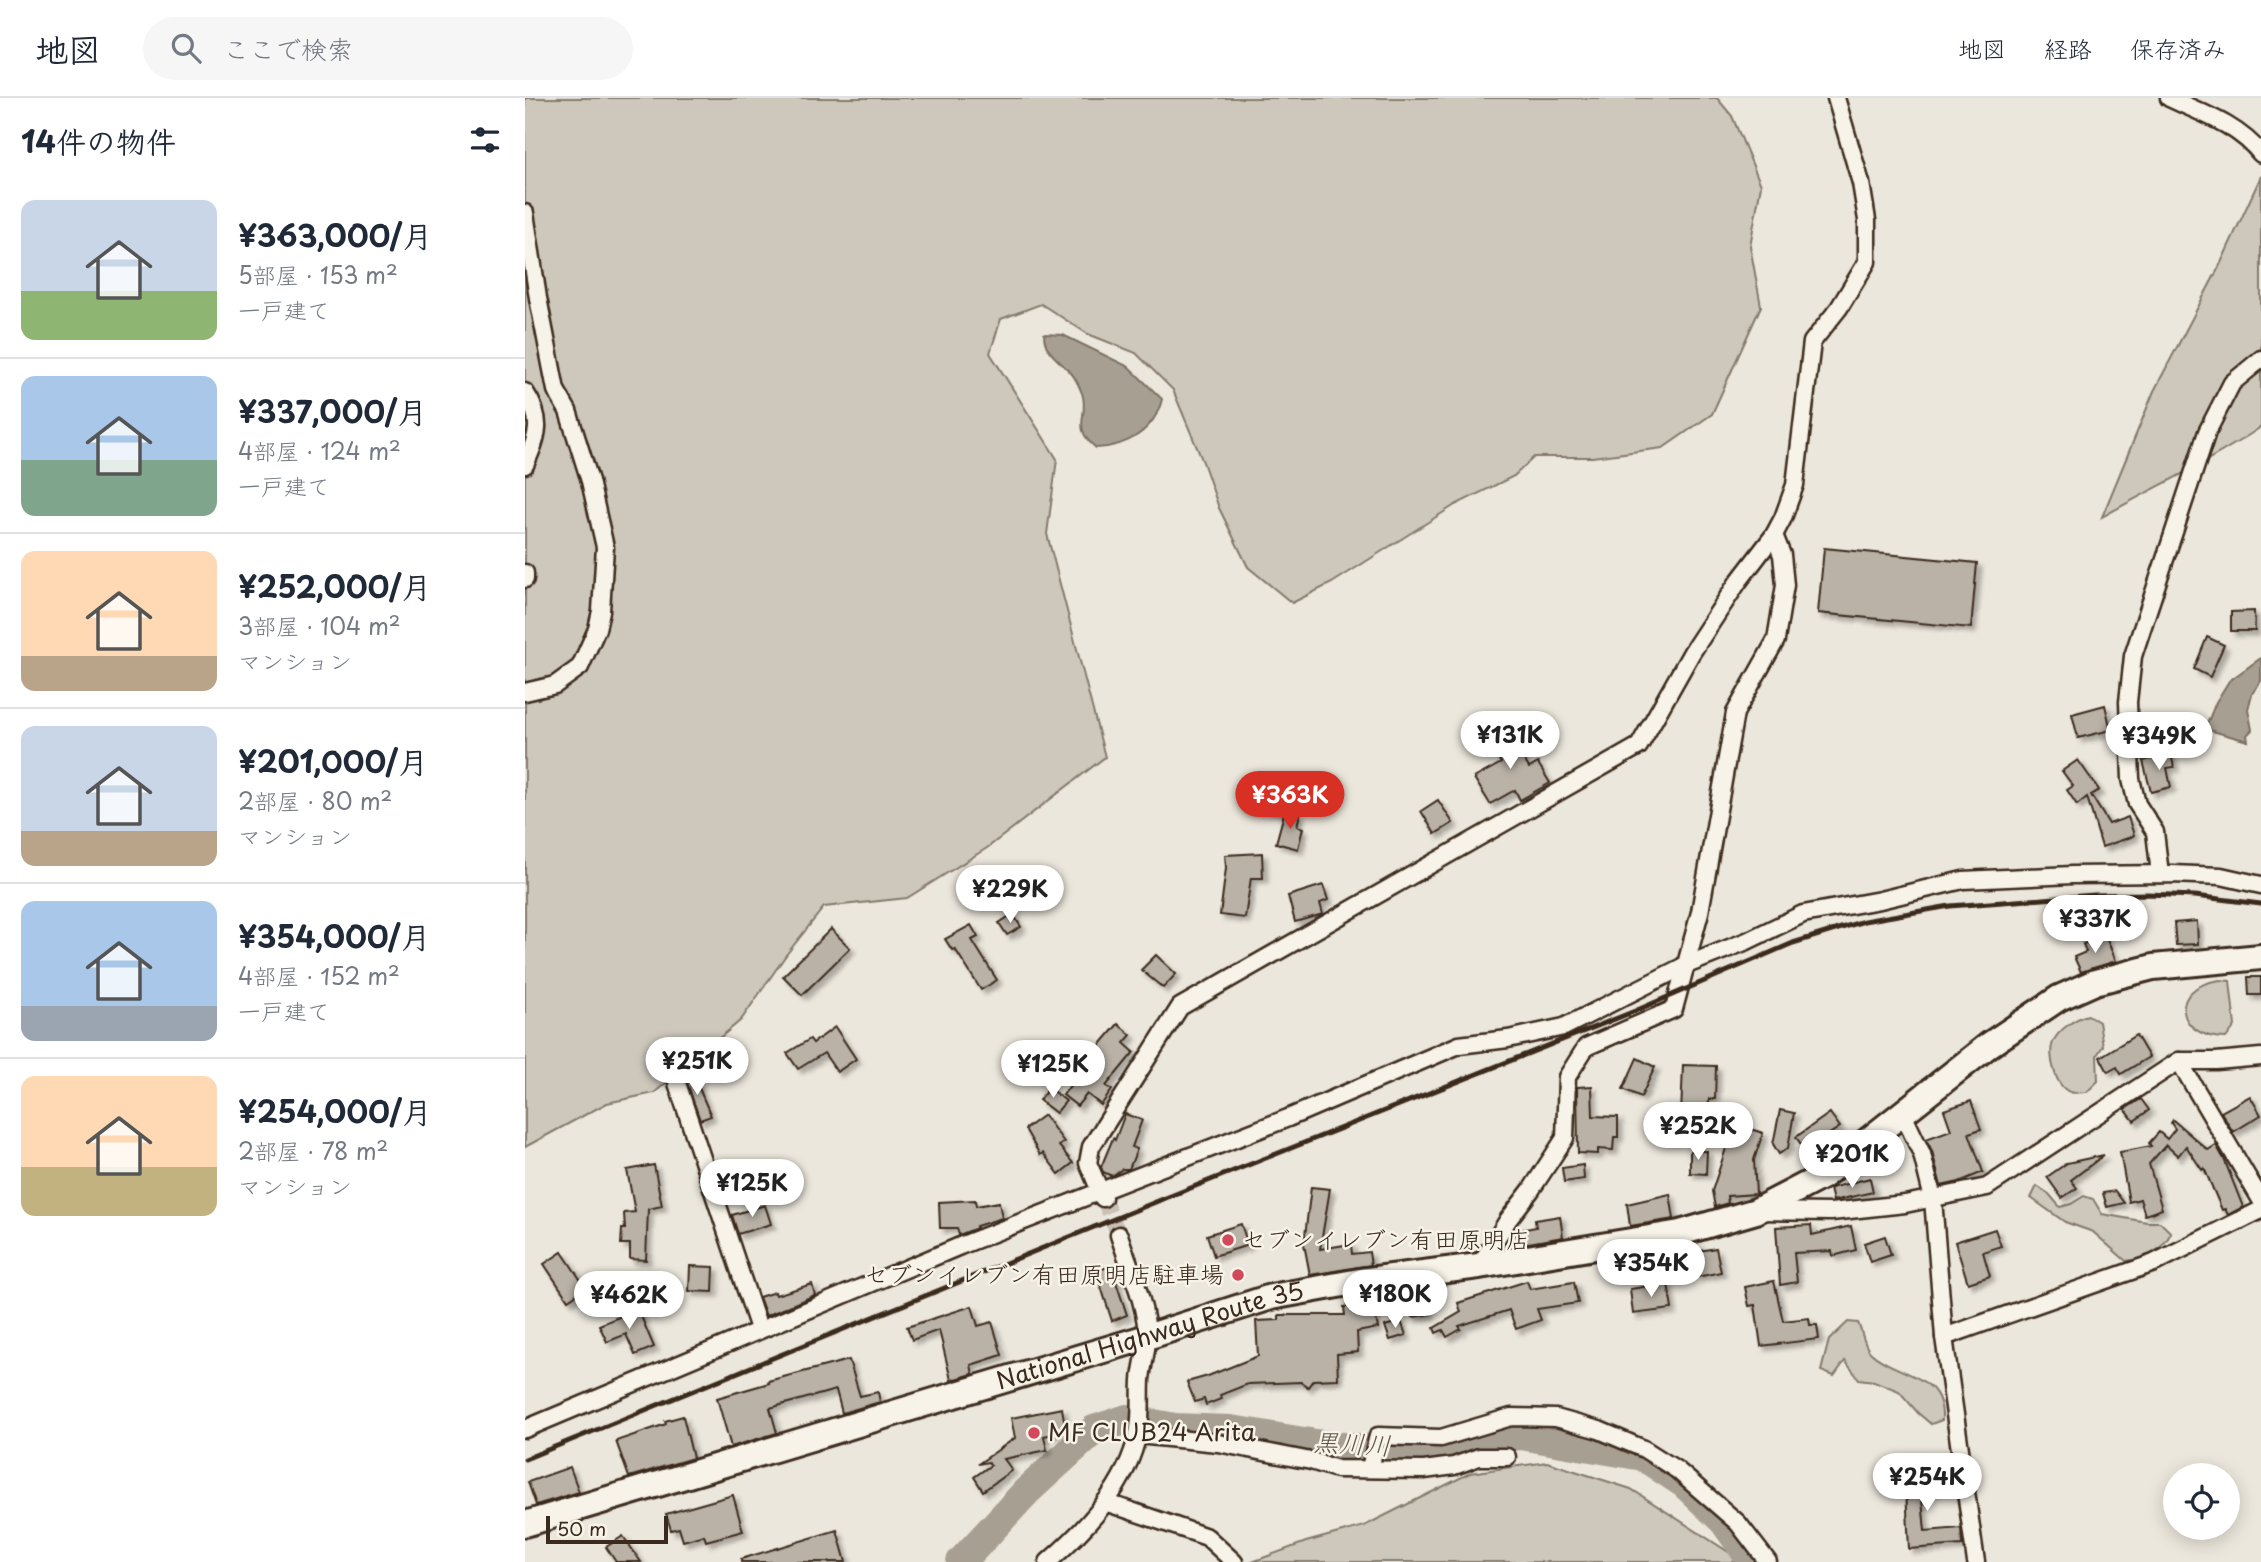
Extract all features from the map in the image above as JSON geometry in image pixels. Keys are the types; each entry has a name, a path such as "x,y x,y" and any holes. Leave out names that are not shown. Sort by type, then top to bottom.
{"highway":[{"name":"National Highway Route 35","path":"525,1524 1147,1338 1271,1297 1680,1233 1756,1211 1823,1176 1989,1045 2059,998 2095,982 2153,967 2261,957"}],"street":[{"path":"1101,1194 1088,1163 1090,1147 1180,1007 1639,746 1692,652 1738,582 1773,536 1795,485 1812,342 1839,307 1867,262 1867,220 1861,183 1836,98"},
{"path":"2169,98 2224,123 2250,141 2261,154"},
{"path":"525,213 538,298 557,390 568,411 590,481 605,547 601,611 597,629 580,667 555,685 525,692"},
{"path":"2160,874 2155,832 2137,804 2131,779 2129,702 2133,656 2207,432 2232,383 2261,359"},
{"path":"525,392 532,403 538,423 535,442 525,465"},
{"path":"1479,1266 1565,1138 1567,1077 1585,1047 1674,1009 1700,912 1735,713 1776,639 1785,584 1782,555 1773,536"},
{"path":"525,573 525,579"},
{"path":"525,1429 759,1329 1101,1194 1459,1045 1507,1039 1564,1027 1684,966 1747,941 1803,914 1963,880 2160,874 2221,877 2261,885"},
{"path":"1756,1211 1831,1212 1933,1199 1987,1187 2179,1061 2261,1057"},
{"path":"2179,1061 2261,1199"},
{"path":"677,1083 759,1329"},
{"path":"1902,1112 1922,1154 1933,1199 1944,1337 1976,1562"},
{"path":"1944,1337 2154,1263 2261,1210"},
{"path":"1048,1562 1078,1536 1105,1502 1122,1477 1138,1435 1147,1338 1140,1302 1119,1235"},
{"path":"1371,1468 1378,1436 1441,1438 1511,1417 1556,1418 1599,1430 1644,1449 1677,1471 1738,1523 1768,1562"},
{"path":"1138,1435 1217,1443 1311,1461 1337,1469 1425,1471 1454,1466 1479,1457 1507,1457"},
{"path":"1105,1502 1207,1537 1234,1562"}],"shaded area":[{"path":"525,98 1717,98 1732,116 1761,185 1750,246 1761,306 1712,414 1663,448 1592,457 1534,457 1514,476 1455,505 1332,583 1292,603 1248,567 1219,508 1173,390 1136,353 1088,334 1041,304 1001,319 990,353 1057,459 1047,534 1105,757 987,848 907,898 824,907 786,955 741,1020 654,1093 607,1103 525,1147"},
{"path":"2261,176 2261,427 2203,463 2102,517 2154,391 2219,267"},
{"path":"1044,334 1063,335 1129,367 1162,399 1153,420 1129,440 1096,448 1088,440 1082,427 1084,401 1079,385 1050,351"},
{"path":"2261,658 2261,681 2252,694 2248,709 2252,730 2247,735 2248,741 2205,729 2216,702 2229,681"},
{"path":"2220,980 2230,981 2235,1026 2226,1038 2209,1036 2196,1030 2184,1012 2185,1001 2191,992"},
{"path":"2088,1015 2099,1022 2103,1046 2097,1055 2098,1081 2087,1092 2072,1093 2060,1084 2057,1077 2052,1062 2053,1042 2073,1021"},
{"path":"2037,1186 2049,1194 2060,1207 2084,1196 2093,1199 2102,1214 2160,1222 2171,1233 2153,1253 2126,1261 2093,1232 2065,1222 2031,1198"},
{"path":"1848,1322 1858,1323 1871,1353 1927,1384 1941,1404 1942,1420 1931,1424 1899,1391 1874,1381 1859,1379 1845,1361 1834,1376 1821,1371 1829,1340"},
{"path":"1547,1462 1631,1489 1744,1562 1252,1562 1306,1542 1364,1526 1470,1473"}],"building":[{"path":"1824,548 1977,563 1971,628 1818,613"},
{"path":"2254,611 2255,631 2231,631 2231,612"},
{"path":"2207,637 2224,645 2210,677 2194,669"},
{"path":"2105,705 2111,730 2078,738 2072,714"},
{"path":"1505,727 1529,768 1538,763 1550,783 1520,800 1515,790 1490,804 1474,778 1501,763 1486,738"},
{"path":"2171,754 2174,767 2167,768 2171,787 2151,792 2143,761"},
{"path":"2078,760 2099,790 2091,795 2109,824 2128,817 2134,835 2102,847 2087,797 2077,805 2067,790 2073,786 2062,771"},
{"path":"1258,781 1283,784 1281,811 1243,808 1244,787 1257,788"},
{"path":"1438,800 1453,823 1435,834 1421,811"},
{"path":"1285,810 1300,814 1297,826 1303,828 1298,849 1276,843"},
{"path":"1262,853 1263,878 1251,878 1245,918 1220,915 1225,855"},
{"path":"1323,885 1328,900 1320,903 1323,914 1295,922 1288,896"},
{"path":"1013,914 1021,927 1007,935 999,923"},
{"path":"2197,921 2198,944 2176,945 2174,923"},
{"path":"971,925 978,937 972,940 997,980 981,990 955,949 952,950 945,939"},
{"path":"831,929 850,948 802,995 783,976"},
{"path":"2105,935 2116,961 2081,972 2074,957 2086,952 2083,944"},
{"path":"1156,955 1176,974 1163,988 1141,970"},
{"path":"2248,977 2261,977 2261,995 2249,995"},
{"path":"1118,1024 1131,1035 1124,1043 1134,1052 1106,1086 1112,1090 1101,1105 1087,1094 1077,1106 1063,1095 1084,1064"},
{"path":"835,1027 856,1059 837,1072 824,1053 798,1069 787,1053 810,1039 813,1043"},
{"path":"2136,1035 2149,1057 2121,1074 2117,1067 2108,1072 2100,1057"},
{"path":"1637,1058 1655,1067 1641,1097 1623,1089"},
{"path":"1683,1065 1716,1066 1715,1099 1709,1099 1708,1123 1697,1123 1681,1115"},
{"path":"692,1072 711,1116 700,1120 684,1075"},
{"path":"1592,1086 1593,1116 1618,1117 1618,1137 1614,1137 1613,1150 1598,1149 1598,1154 1578,1153 1577,1087"},
{"path":"1049,1088 1066,1101 1056,1113 1039,1100"},
{"path":"2250,1096 2261,1115 2233,1132 2221,1112"},
{"path":"2141,1099 2149,1110 2134,1121 2125,1109"},
{"path":"1971,1101 1981,1129 1969,1133 1983,1172 1941,1186 1926,1139 1951,1130 1944,1110"},
{"path":"1780,1110 1794,1113 1788,1148 1779,1154 1773,1144"},
{"path":"1830,1113 1840,1127 1825,1137 1833,1148 1813,1162 1796,1137"},
{"path":"1125,1114 1142,1120 1132,1147 1137,1149 1129,1169 1122,1169 1112,1176 1103,1172 1101,1167"},
{"path":"1044,1115 1064,1142 1059,1146 1073,1163 1059,1174 1043,1153 1040,1155 1025,1129"},
{"path":"1659,1119 1677,1119 1675,1139 1657,1138"},
{"path":"2173,1120 2208,1150 2216,1145 2243,1207 2228,1215 2225,1209 2222,1210 2204,1168 2202,1170 2186,1146 2178,1156 2166,1145 2149,1164 2162,1209 2145,1215 2140,1199 2129,1202 2120,1152 2151,1146 2149,1143 2159,1132 2167,1139 2175,1129 2171,1123"},
{"path":"1734,1124 1763,1133 1754,1160 1756,1194 1727,1196 1728,1203 1715,1207 1712,1191"},
{"path":"1690,1151 1707,1151 1706,1174 1690,1173"},
{"path":"2104,1155 2071,1180 2077,1188 2062,1198 2047,1177 2067,1163"},
{"path":"654,1165 662,1206 648,1209 646,1260 630,1259 630,1244 621,1244 622,1229 625,1229 624,1213 635,1212 627,1170"},
{"path":"1583,1165 1584,1179 1564,1182 1562,1168"},
{"path":"1870,1178 1873,1192 1833,1201 1830,1189"},
{"path":"1311,1187 1330,1189 1320,1249 1351,1244 1352,1254 1369,1252 1371,1265 1310,1275 1304,1244"},
{"path":"2115,1191 2124,1203 2107,1207 2103,1193"},
{"path":"1670,1194 1674,1219 1630,1226 1627,1204"},
{"path":"975,1200 976,1206 999,1202 1002,1218 976,1226 977,1228 959,1235 957,1228 940,1228 939,1202"},
{"path":"765,1205 771,1224 738,1234 732,1215"},
{"path":"1560,1216 1563,1237 1517,1245 1515,1231 1536,1227 1535,1220"},
{"name":"セブンイレブン有田原明店","path":"1241,1224 1248,1245 1214,1256 1207,1235"},
{"path":"1811,1225 1812,1235 1851,1226 1856,1250 1833,1256 1832,1251 1794,1253 1797,1282 1780,1285 1776,1227"},
{"path":"1995,1229 2001,1246 1983,1252 1990,1276 1968,1283 1955,1242"},
{"path":"1885,1236 1891,1255 1870,1262 1864,1243"},
{"path":"1716,1248 1721,1272 1697,1277 1693,1252"},
{"path":"562,1252 586,1288 568,1300 544,1264"},
{"path":"1114,1265 1119,1281 1116,1282 1127,1315 1112,1321 1096,1271"},
{"path":"690,1266 714,1267 713,1292 689,1291"},
{"path":"1527,1281 1530,1289 1574,1282 1578,1303 1537,1309 1541,1320 1516,1329 1509,1310 1459,1326 1461,1329 1447,1337 1443,1330 1436,1333 1434,1328 1461,1312 1458,1303"},
{"path":"1774,1281 1783,1321 1809,1318 1810,1325 1817,1325 1819,1339 1761,1346 1755,1305 1749,1306 1745,1287"},
{"path":"1668,1283 1672,1309 1633,1314 1630,1289"},
{"path":"812,1284 815,1295 766,1316 759,1297 775,1292 776,1295"},
{"path":"1427,1293 1431,1314 1413,1317 1410,1295"},
{"path":"1373,1304 1378,1328 1357,1332 1358,1352 1337,1354 1338,1379 1313,1380 1308,1387 1301,1382 1248,1384 1220,1395 1221,1399 1206,1405 1204,1399 1195,1402 1187,1382 1258,1356 1256,1321 1279,1320 1279,1315 1345,1315 1344,1307"},
{"path":"972,1306 978,1326 992,1322 1002,1355 971,1365 973,1374 951,1380 939,1330 912,1340 907,1327"},
{"path":"638,1309 654,1347 635,1355 626,1334 607,1342 599,1325"},
{"path":"1401,1321 1406,1335 1390,1340 1385,1326"},
{"path":"849,1360 860,1396 878,1392 880,1402 842,1413 836,1390 770,1408 777,1433 731,1447 717,1398 769,1383 768,1381"},
{"name":"MF CLUB24 Arita","path":"1062,1408 1066,1431 1044,1436 1047,1450 1004,1459 1012,1470 983,1491 974,1477 991,1465 988,1462 978,1464 1015,1438 1011,1418"},
{"path":"683,1416 693,1458 629,1477 616,1441"},
{"path":"1939,1466 1942,1488 1921,1490 1925,1531 1961,1528 1962,1545 1909,1549 1906,1490 1914,1490 1912,1469"},
{"path":"570,1467 579,1492 536,1505 528,1482"},
{"path":"733,1495 743,1531 706,1541 704,1535 683,1541 679,1528 671,1530 666,1514"},
{"path":"837,1530 846,1562 741,1562 741,1559"},
{"path":"623,1536 641,1562 616,1562 606,1547"}],"waterway":[{"name":"黒川川","path":"961,1562 1027,1491 1094,1430 1127,1419 1175,1428 1231,1430 1322,1445 1374,1450 1521,1435 1643,1456 1685,1484 1724,1521 1753,1562"}],"tunnel":[{"path":"1103,1198 1119,1235"}],"railway":[{"path":"525,1459 1158,1201 1635,1011 1793,943 1864,921 1950,906 2095,895 2147,894 2195,896 2261,904"}],"place":[{"name":"セブンイレブン有田原明店","path":"1228,1240"},
{"name":"セブンイレブン有田原明店駐車場","path":"1238,1275"},
{"name":"MF CLUB24 Arita","path":"1034,1433"}]}
